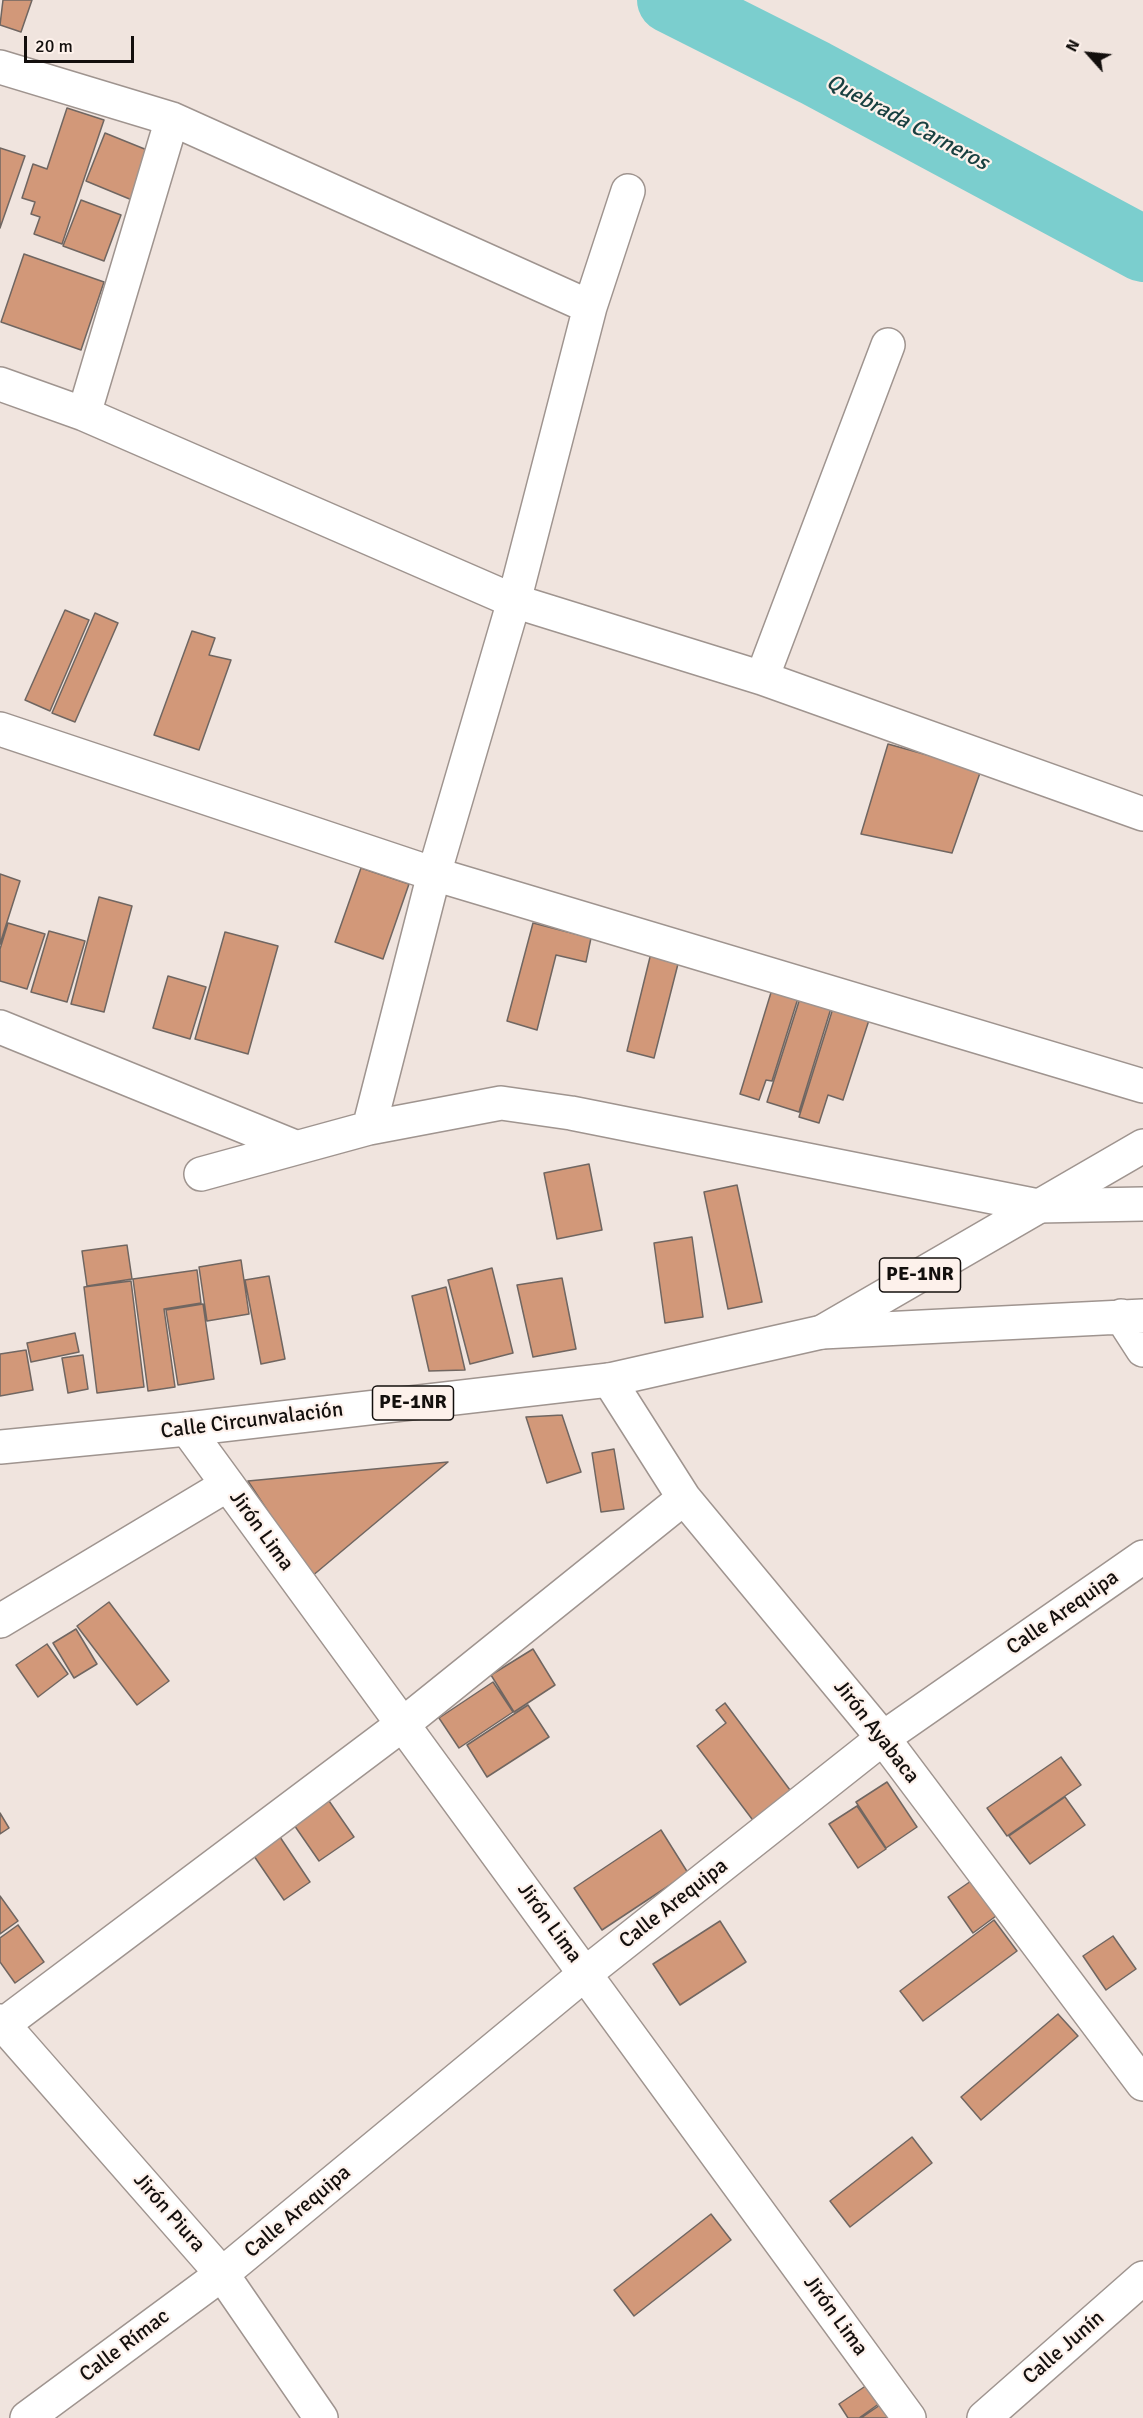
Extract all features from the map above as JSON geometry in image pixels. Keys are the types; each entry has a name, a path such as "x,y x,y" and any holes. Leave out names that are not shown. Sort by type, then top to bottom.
{"street":[{"path":"0,67 172,119 590,307"},
{"path":"84,414 172,119"},
{"path":"369,1128 434,874 514,601 590,307 628,191"},
{"path":"762,678 888,345"},
{"path":"0,384 84,414 514,601 762,678 1143,814"},
{"path":"0,729 434,874 1143,1086"},
{"path":"0,1027 295,1147"},
{"path":"201,1174 369,1128 501,1103 572,1113 1029,1212 1143,1204"},
{"name":"PE-1NR","path":"822,1332 1143,1146"},
{"path":"822,1332 1132,1316 1143,1350"},
{"name":"Calle Circunvalación","path":"0,1447 186,1429 609,1380 822,1332"},
{"name":"Jirón Ayabaca","path":"609,1380 684,1498 883,1738 1143,2084"},
{"name":"Jirón Lima","path":"186,1429 586,1973 909,2418"},
{"path":"0,1621 227,1485"},
{"path":"1,2025 403,1724 684,1498"},
{"name":"Calle Arequipa","path":"222,2274 586,1973 883,1738 1143,1557"},
{"name":"Jirón Piura","path":"1,2025 222,2274 321,2418"},
{"name":"Calle Rímac","path":"27,2418 222,2274"},
{"name":"Calle Junín","path":"984,2418 1143,2278"}],"building":[{"path":"3,0 32,0 21,32 0,25"},
{"path":"67,108 104,120 62,244 34,234 40,217 31,214 35,202 22,198 33,164 47,169"},
{"path":"105,133 152,152 132,200 86,181"},
{"path":"0,148 25,156 0,228"},
{"path":"81,200 121,215 104,261 63,246"},
{"path":"24,254 104,282 81,350 1,322"},
{"path":"65,610 89,620 50,711 25,700"},
{"path":"95,613 118,623 75,722 52,713"},
{"path":"192,631 215,638 209,655 231,660 199,750 154,735"},
{"path":"888,744 981,770 952,853 861,834"},
{"path":"361,868 409,884 383,959 335,942"},
{"path":"0,874 20,881 0,944"},
{"path":"99,897 132,906 104,1012 71,1004"},
{"path":"8,923 45,934 27,989 0,981 0,949"},
{"path":"533,923 591,938 586,962 556,955 537,1030 507,1021"},
{"path":"49,931 85,941 67,1002 31,992"},
{"path":"225,932 278,946 248,1054 195,1039"},
{"path":"651,953 679,960 654,1058 627,1051"},
{"path":"168,976 206,987 190,1039 153,1028"},
{"path":"773,986 799,995 772,1081 766,1080 759,1100 740,1094"},
{"path":"801,995 832,1005 799,1112 767,1102"},
{"path":"834,1005 870,1017 843,1100 828,1095 819,1123 799,1117"},
{"path":"589,1164 602,1230 557,1239 544,1173"},
{"path":"737,1185 762,1302 728,1309 704,1192"},
{"path":"692,1237 703,1317 665,1323 654,1243"},
{"path":"127,1245 132,1279 87,1286 82,1251"},
{"path":"241,1260 249,1314 207,1321 199,1267"},
{"path":"492,1268 513,1353 470,1364 448,1280"},
{"path":"197,1270 201,1303 164,1309 175,1387 148,1391 133,1279"},
{"path":"269,1276 285,1359 261,1364 245,1280"},
{"path":"562,1278 576,1349 533,1357 517,1285"},
{"path":"131,1281 144,1387 97,1393 84,1287"},
{"path":"446,1287 465,1370 429,1371 412,1296"},
{"path":"203,1304 214,1379 178,1385 166,1310"},
{"path":"75,1333 79,1352 31,1362 27,1343"},
{"path":"26,1350 33,1390 0,1396 0,1354"},
{"path":"83,1355 88,1389 68,1393 62,1358"},
{"path":"562,1415 581,1472 547,1483 526,1417"},
{"path":"614,1449 624,1509 601,1512 592,1453"},
{"path":"448,1462 311,1577 248,1481"},
{"path":"109,1602 169,1681 137,1705 77,1626"},
{"path":"76,1629 97,1664 74,1678 53,1643"},
{"path":"47,1644 68,1674 38,1697 16,1665"},
{"path":"533,1649 555,1685 514,1712 491,1675"},
{"path":"493,1682 513,1712 459,1748 439,1718"},
{"path":"725,1703 796,1798 758,1827 697,1746 726,1723 716,1710"},
{"path":"528,1705 549,1737 487,1777 467,1745"},
{"path":"1061,1757 1081,1785 1007,1836 987,1808"},
{"path":"887,1782 917,1827 886,1848 856,1802"},
{"path":"1065,1797 1085,1825 1030,1864 1009,1836"},
{"path":"327,1798 354,1837 319,1861 292,1822"},
{"path":"857,1806 886,1849 858,1868 829,1824"},
{"path":"0,1813 9,1828 0,1834"},
{"path":"661,1830 688,1873 602,1930 574,1888"},
{"path":"280,1837 310,1882 284,1900 254,1856"},
{"path":"971,1881 996,1916 973,1933 948,1897"},
{"path":"0,1896 18,1921 0,1934"},
{"path":"994,1920 1017,1951 923,2021 900,1991"},
{"path":"720,1921 746,1962 680,2005 653,1964"},
{"path":"18,1925 44,1962 15,1983 0,1962 0,1938"},
{"path":"1113,1936 1136,1969 1106,1990 1083,1956"},
{"path":"1058,2014 1078,2036 981,2120 961,2097"},
{"path":"912,2137 932,2163 850,2227 830,2201"},
{"path":"711,2214 731,2240 634,2316 614,2290"},
{"path":"867,2385 880,2403 859,2418 848,2418 839,2404"},
{"path":"880,2405 889,2418 861,2418"}],"waterway":[{"name":"Quebrada Carneros","path":"670,0 815,73 1143,249"}]}
